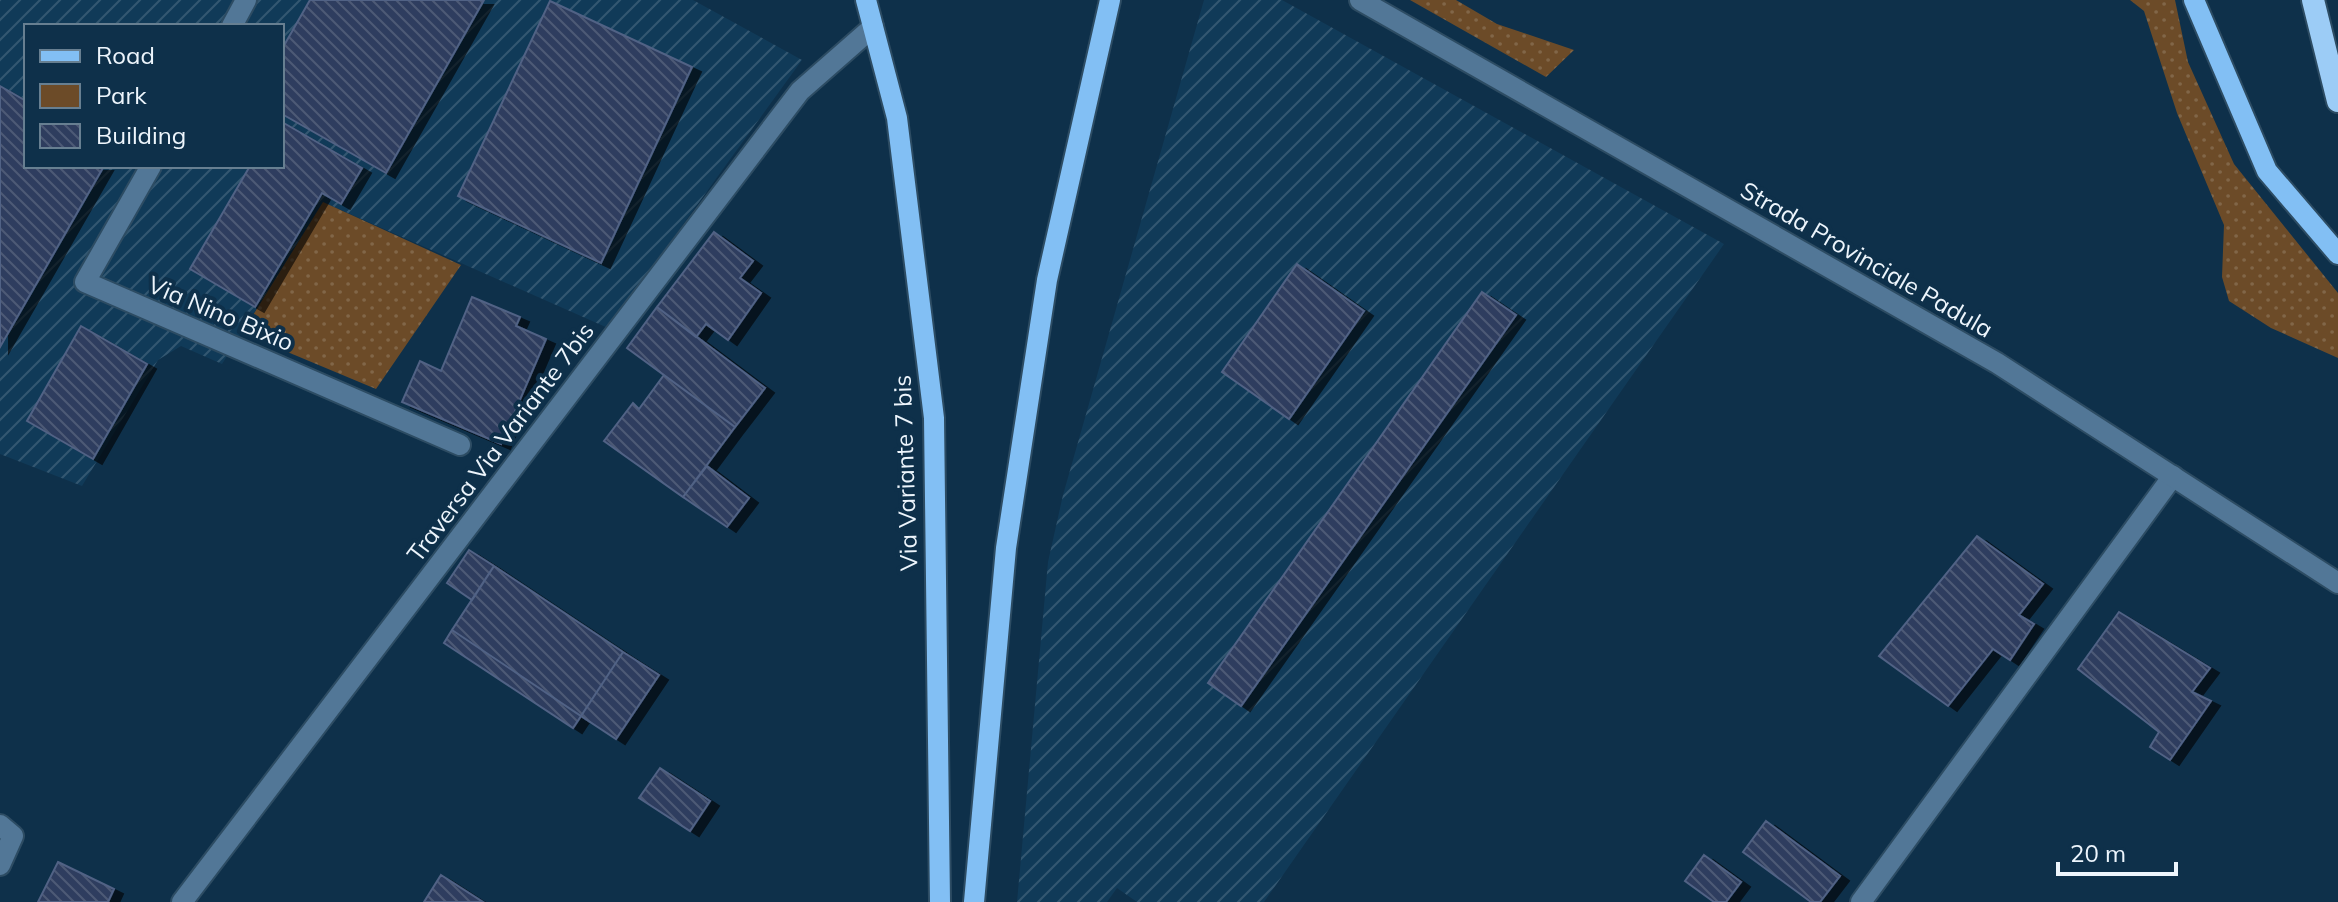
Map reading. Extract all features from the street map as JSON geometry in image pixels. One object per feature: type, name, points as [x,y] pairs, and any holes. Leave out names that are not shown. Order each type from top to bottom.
[{"type":"highway","points":[[2313,0],[2338,101]]},
{"type":"main road","name":"Via Variante 7 bis","points":[[866,0],[897,118],[934,418],[940,902]]},
{"type":"main road","points":[[974,902],[1006,548],[1047,280],[1110,0]]},
{"type":"main road","points":[[2194,0],[2267,171],[2338,254]]},
{"type":"street","points":[[233,24],[246,0]]},
{"type":"street","name":"Strada Provinciale Padula","points":[[1360,0],[1997,363],[2338,583]]},
{"type":"street","name":"Traversa Via Variante 7bis","points":[[182,902],[800,91],[873,27]]},
{"type":"street","name":"Via Nino Bixio","points":[[150,168],[85,282],[460,445]]},
{"type":"street","points":[[1861,902],[2173,476]]},
{"type":"street","points":[[0,825],[13,836],[0,865]]},
{"type":"shaded area","points":[[0,0],[693,0],[802,60],[608,328],[323,202],[222,364],[181,346],[158,360],[82,486],[0,454]]},
{"type":"shaded area","points":[[1204,0],[1282,0],[1724,244],[1264,902],[1137,902],[1117,888],[1107,902],[1017,902],[1048,562],[1063,495]]},
{"type":"green space","points":[[1410,0],[1456,0],[1497,24],[1574,50],[1546,77]]},
{"type":"green space","points":[[2130,0],[2175,0],[2188,62],[2234,164],[2338,293],[2338,358],[2271,328],[2229,301],[2222,277],[2224,225],[2177,113],[2144,11]]},
{"type":"green space","points":[[323,202],[461,265],[376,389],[242,333]]},
{"type":"building","points":[[310,0],[484,0],[386,173],[284,115],[284,46]]},
{"type":"building","points":[[550,1],[692,67],[601,263],[458,196]]},
{"type":"building","points":[[0,86],[24,100],[24,168],[103,168],[0,347]]},
{"type":"building","points":[[284,123],[362,168],[341,204],[322,193],[255,307],[190,269],[249,168],[284,168]]},
{"type":"building","points":[[714,232],[753,261],[740,278],[761,293],[728,340],[706,324],[696,337],[657,307]]},
{"type":"building","points":[[1297,264],[1364,311],[1289,419],[1222,372]]},
{"type":"building","points":[[1482,292],[1516,315],[1241,706],[1208,683]]},
{"type":"building","points":[[472,297],[520,317],[516,326],[546,339],[501,444],[402,402],[420,361],[441,371]]},
{"type":"building","points":[[657,307],[765,388],[735,427],[627,348]]},
{"type":"building","points":[[81,326],[147,364],[93,459],[27,421]]},
{"type":"building","points":[[664,375],[735,427],[683,497],[604,441],[633,403],[639,409]]},
{"type":"building","points":[[707,466],[749,498],[727,527],[683,497]]},
{"type":"building","points":[[1977,536],[2043,584],[2019,615],[2034,624],[2010,660],[1993,649],[1948,706],[1879,656]]},
{"type":"building","points":[[469,550],[494,566],[472,600],[447,583]]},
{"type":"building","points":[[494,566],[623,652],[581,716],[452,630]]},
{"type":"building","points":[[2119,612],[2210,668],[2192,692],[2211,701],[2170,760],[2150,747],[2159,732],[2078,669]]},
{"type":"building","points":[[452,630],[581,716],[573,728],[444,643]]},
{"type":"building","points":[[623,652],[659,675],[616,739],[581,716]]},
{"type":"building","points":[[660,768],[710,801],[690,831],[639,798]]},
{"type":"building","points":[[1766,821],[1840,876],[1820,902],[1811,902],[1743,852]]},
{"type":"building","points":[[1704,855],[1741,882],[1726,902],[1714,902],[1685,881]]},
{"type":"building","points":[[58,862],[114,889],[108,902],[38,902]]},
{"type":"building","points":[[441,875],[483,902],[424,902]]}]
